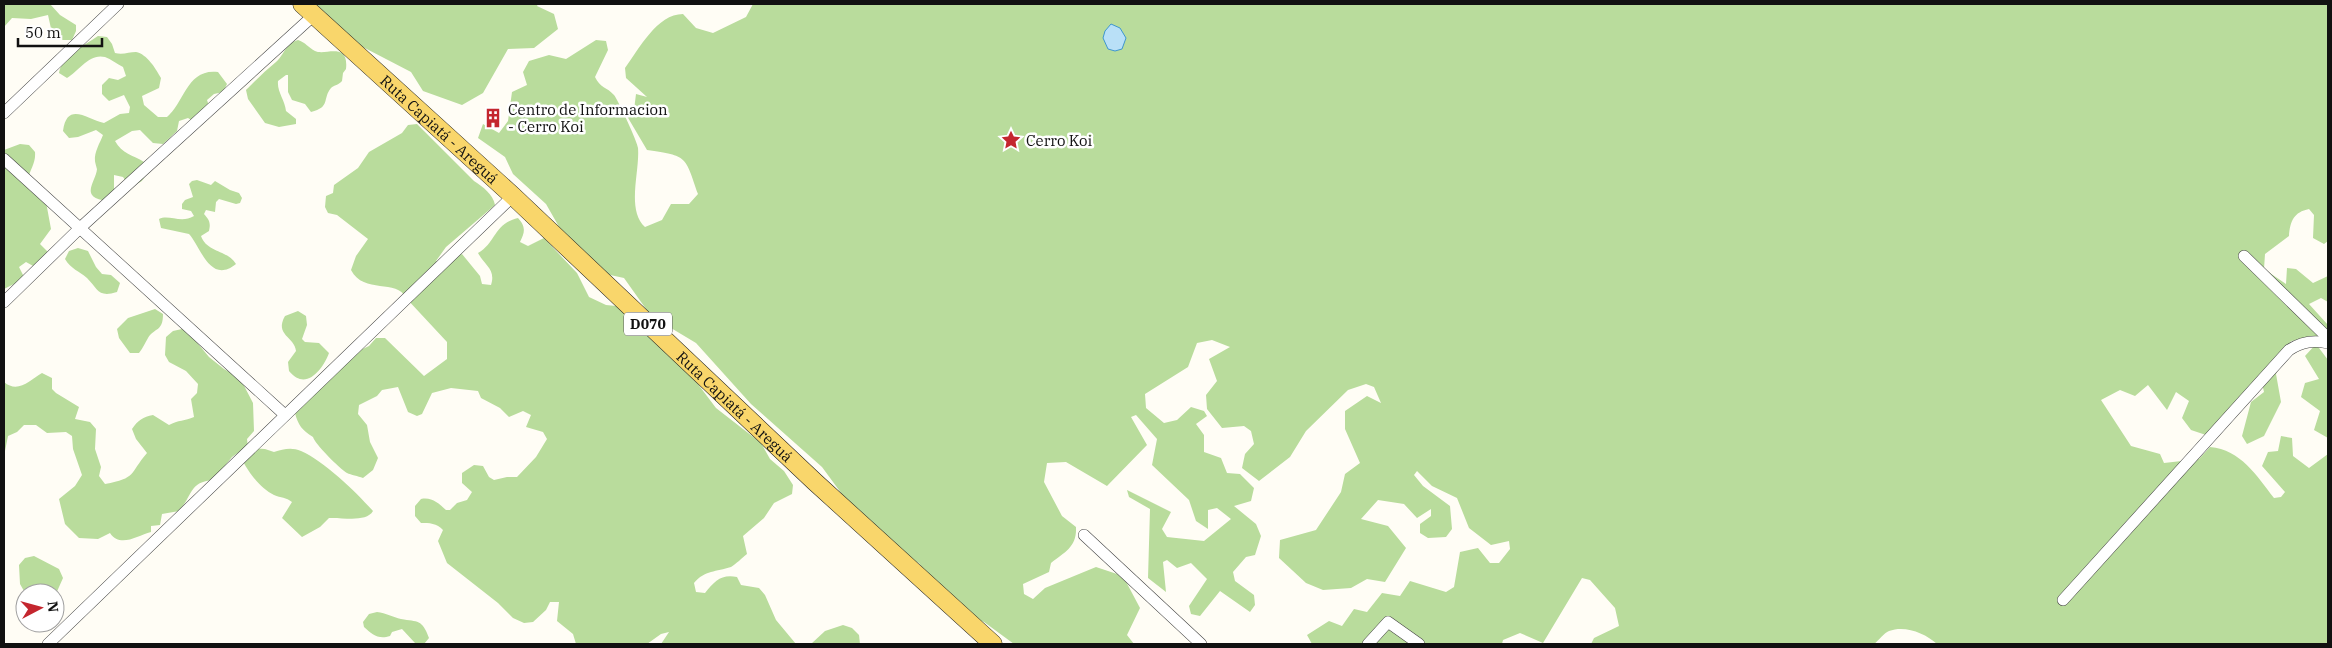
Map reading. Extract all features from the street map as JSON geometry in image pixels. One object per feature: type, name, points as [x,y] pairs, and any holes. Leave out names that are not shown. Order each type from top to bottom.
[{"type":"main road","name":"Ruta Capiatá - Areguá","points":[[308,9],[512,196],[822,489],[993,644]]},
{"type":"street","points":[[4,113],[118,4]]},
{"type":"street","points":[[4,302],[308,9]]},
{"type":"street","points":[[4,159],[285,415]]},
{"type":"street","points":[[48,644],[512,196]]},
{"type":"street","points":[[2244,256],[2328,338]]},
{"type":"street","points":[[2063,600],[2290,350],[2298,344],[2307,342],[2328,343]]},
{"type":"street","points":[[1084,535],[1202,644]]},
{"type":"street","points":[[1368,644],[1388,622],[1418,644]]},
{"type":"green space","points":[[4,4],[50,4],[60,15],[76,25],[76,31],[72,40],[62,40],[52,33],[48,15],[31,19],[12,18],[4,27]]},
{"type":"green space","points":[[316,4],[538,4],[537,6],[554,14],[558,29],[534,48],[508,49],[483,93],[462,105],[423,91],[411,72],[359,45]]},
{"type":"green space","points":[[753,4],[2328,4],[2328,241],[2324,244],[2313,238],[2314,215],[2309,209],[2304,210],[2294,218],[2290,226],[2289,236],[2265,254],[2264,269],[2286,284],[2287,268],[2296,269],[2313,283],[2328,276],[2328,302],[2321,298],[2309,304],[2328,325],[2328,341],[2318,337],[2291,341],[2276,374],[2281,402],[2264,436],[2247,444],[2242,436],[2251,402],[2264,392],[2262,383],[2209,436],[2191,430],[2182,418],[2189,401],[2176,392],[2167,410],[2148,385],[2135,396],[2120,390],[2101,400],[2131,446],[2160,454],[2164,463],[2199,459],[2210,447],[2221,449],[2231,453],[2247,465],[2274,498],[2281,497],[2285,492],[2262,466],[2268,452],[2278,451],[2281,436],[2292,438],[2293,456],[2309,468],[2328,454],[2328,644],[1937,644],[1921,633],[1895,629],[1887,632],[1874,644],[1591,644],[1594,638],[1619,626],[1615,608],[1590,580],[1582,578],[1543,643],[1520,633],[1503,640],[1502,644],[1312,644],[1307,635],[1329,621],[1342,626],[1354,609],[1367,612],[1382,593],[1400,596],[1410,581],[1446,592],[1454,587],[1460,552],[1478,548],[1490,563],[1499,563],[1510,549],[1509,541],[1491,545],[1469,528],[1457,498],[1432,486],[1417,471],[1414,475],[1423,486],[1450,506],[1452,529],[1446,537],[1428,538],[1420,533],[1420,524],[1431,516],[1431,509],[1417,518],[1404,504],[1378,500],[1361,519],[1388,526],[1406,548],[1385,582],[1367,579],[1351,588],[1323,590],[1306,583],[1279,558],[1280,540],[1316,530],[1341,492],[1345,474],[1360,463],[1345,429],[1345,411],[1367,396],[1381,403],[1374,387],[1366,384],[1348,390],[1306,431],[1290,457],[1259,481],[1242,468],[1245,454],[1254,444],[1251,431],[1244,426],[1222,428],[1207,409],[1206,395],[1217,381],[1209,359],[1230,347],[1212,340],[1197,343],[1188,367],[1145,394],[1146,408],[1164,423],[1177,420],[1191,407],[1204,411],[1207,416],[1196,424],[1204,435],[1204,452],[1221,458],[1227,473],[1240,474],[1254,488],[1251,501],[1234,506],[1256,524],[1261,536],[1255,555],[1246,557],[1233,572],[1235,581],[1254,595],[1255,605],[1250,612],[1220,591],[1200,616],[1191,614],[1189,606],[1207,579],[1191,563],[1177,568],[1167,560],[1163,562],[1166,592],[1148,578],[1150,509],[1129,497],[1127,490],[1171,512],[1162,529],[1167,537],[1204,541],[1231,519],[1217,508],[1208,510],[1208,529],[1196,521],[1189,500],[1152,465],[1157,439],[1136,415],[1131,417],[1147,445],[1107,486],[1066,462],[1047,463],[1044,482],[1062,516],[1076,527],[1076,534],[1069,548],[1051,563],[1049,572],[1023,584],[1024,594],[1033,599],[1045,588],[1096,567],[1123,576],[1140,608],[1127,635],[1134,644],[1014,644],[984,622],[967,616],[941,594],[919,563],[883,550],[822,467],[751,404],[696,343],[651,316],[624,278],[601,273],[562,232],[546,204],[513,174],[505,157],[478,138],[483,124],[499,133],[508,121],[512,92],[527,85],[523,72],[529,61],[549,55],[566,59],[596,40],[606,41],[608,50],[595,77],[599,83],[614,95],[637,144],[636,210],[639,219],[645,227],[662,220],[671,204],[689,204],[698,194],[687,165],[683,160],[670,154],[647,150],[624,111],[634,110],[636,94],[647,97],[626,78],[625,68],[650,34],[665,20],[683,14],[696,28],[713,33],[746,17]]},
{"type":"green space","points":[[98,36],[107,37],[115,53],[140,53],[154,66],[161,78],[159,88],[142,96],[144,105],[158,117],[167,117],[173,111],[187,88],[199,75],[208,72],[218,72],[227,84],[223,92],[214,94],[207,100],[210,109],[196,123],[188,118],[179,121],[177,131],[163,144],[153,143],[140,130],[132,131],[115,141],[124,152],[144,162],[146,172],[141,182],[133,184],[128,184],[123,177],[114,175],[114,194],[108,201],[93,197],[91,193],[97,169],[95,154],[103,135],[96,130],[78,137],[69,138],[63,131],[65,122],[73,114],[79,114],[104,123],[120,114],[129,113],[130,107],[124,95],[109,101],[102,94],[102,85],[109,78],[118,80],[126,76],[123,67],[105,57],[99,56],[89,60],[67,78],[59,73],[64,61],[69,56]]},
{"type":"green space","points":[[298,40],[315,51],[335,51],[344,55],[346,69],[343,73],[342,81],[331,88],[321,108],[311,112],[305,104],[292,100],[288,92],[288,75],[286,75],[278,81],[279,89],[286,111],[296,119],[296,124],[279,127],[265,123],[248,99],[246,90],[279,59],[291,44]]},
{"type":"green space","points":[[417,124],[474,181],[487,191],[495,205],[446,247],[436,261],[444,263],[462,254],[480,276],[482,284],[491,285],[491,271],[478,253],[489,244],[504,224],[518,218],[524,230],[520,242],[528,246],[544,238],[577,273],[589,297],[606,305],[616,306],[624,310],[676,355],[716,408],[761,443],[770,459],[784,471],[793,485],[792,494],[774,503],[764,518],[743,536],[747,554],[731,567],[702,576],[694,583],[696,592],[705,593],[719,579],[731,576],[737,577],[741,585],[759,588],[765,595],[776,620],[796,644],[661,644],[669,632],[661,634],[647,644],[576,644],[573,634],[557,621],[559,602],[550,602],[546,610],[533,622],[524,623],[513,618],[498,603],[447,563],[438,541],[443,530],[430,523],[421,523],[415,516],[415,506],[421,499],[432,500],[446,510],[450,510],[457,503],[467,500],[472,492],[462,483],[462,473],[474,465],[483,466],[489,477],[494,480],[517,477],[536,457],[547,439],[543,432],[526,427],[531,415],[523,411],[509,417],[500,408],[481,398],[478,391],[451,388],[432,393],[422,414],[417,416],[408,412],[398,387],[382,390],[377,396],[359,405],[358,414],[367,425],[370,442],[378,458],[373,470],[363,478],[344,471],[322,450],[313,437],[301,427],[295,413],[352,354],[369,346],[376,338],[385,338],[424,376],[447,359],[447,342],[402,292],[388,287],[372,285],[357,278],[351,270],[356,256],[368,239],[337,215],[328,213],[325,207],[326,196],[333,193],[334,185],[358,168],[369,152],[402,133],[408,125]]},
{"type":"green space","points":[[20,144],[29,145],[35,152],[35,159],[28,179],[46,202],[51,229],[40,244],[47,251],[48,255],[35,267],[26,262],[19,267],[23,275],[22,280],[4,289],[4,150]]},
{"type":"green space","points":[[197,180],[211,185],[215,181],[239,193],[242,198],[240,203],[236,204],[219,199],[216,202],[215,212],[206,210],[204,214],[209,221],[210,228],[209,231],[201,236],[208,246],[228,256],[236,264],[227,269],[219,270],[207,262],[189,234],[161,228],[159,219],[184,219],[194,216],[191,211],[182,209],[182,204],[185,200],[193,197],[189,184]]},
{"type":"green space","points":[[78,248],[88,251],[102,274],[111,275],[120,283],[117,292],[111,294],[102,293],[87,278],[72,268],[65,259],[69,251]]},
{"type":"green space","points":[[155,309],[163,314],[162,324],[148,338],[139,353],[130,353],[119,338],[117,329],[128,318]]},
{"type":"green space","points":[[298,311],[306,316],[307,325],[302,339],[305,342],[319,343],[329,353],[323,366],[308,379],[295,377],[289,371],[288,362],[296,351],[295,346],[283,332],[282,328],[285,316]]},
{"type":"green space","points":[[182,329],[190,334],[209,357],[224,369],[240,378],[253,403],[254,431],[247,439],[248,448],[265,449],[274,452],[284,449],[301,451],[320,462],[358,495],[373,511],[370,515],[353,519],[329,518],[320,527],[302,537],[282,518],[292,502],[268,492],[248,470],[239,452],[232,457],[213,480],[205,481],[195,486],[179,511],[162,514],[160,525],[151,526],[151,532],[129,540],[119,540],[110,533],[98,539],[79,538],[65,524],[59,499],[75,486],[82,475],[73,449],[72,436],[66,432],[47,433],[36,425],[24,425],[17,432],[8,436],[4,456],[4,382],[14,387],[24,385],[42,373],[52,378],[52,389],[79,407],[75,419],[90,422],[96,429],[95,449],[101,467],[99,476],[105,484],[123,480],[131,474],[147,453],[136,439],[132,429],[139,421],[153,415],[169,425],[194,417],[191,399],[197,393],[198,384],[186,371],[169,362],[165,355],[166,337],[173,331]]},
{"type":"green space","points":[[2316,344],[2328,360],[2328,438],[2314,430],[2320,411],[2301,397],[2305,383],[2319,379],[2305,356]]},
{"type":"green space","points":[[34,556],[59,569],[63,578],[61,583],[20,583],[19,565],[25,558]]},
{"type":"green space","points":[[377,612],[422,624],[429,638],[424,644],[415,643],[402,629],[392,632],[390,636],[376,636],[364,627],[363,622],[369,614]]},
{"type":"green space","points":[[843,625],[852,628],[859,635],[860,644],[811,644],[825,631]]},
{"type":"water","points":[[1111,24],[1120,28],[1126,38],[1122,49],[1115,51],[1108,49],[1103,38],[1105,31]]},
{"type":"place","name":"Centro de Informacion - Cerro Koi","points":[[493,118]]},
{"type":"place","name":"Cerro Koi","points":[[1011,140]]}]
